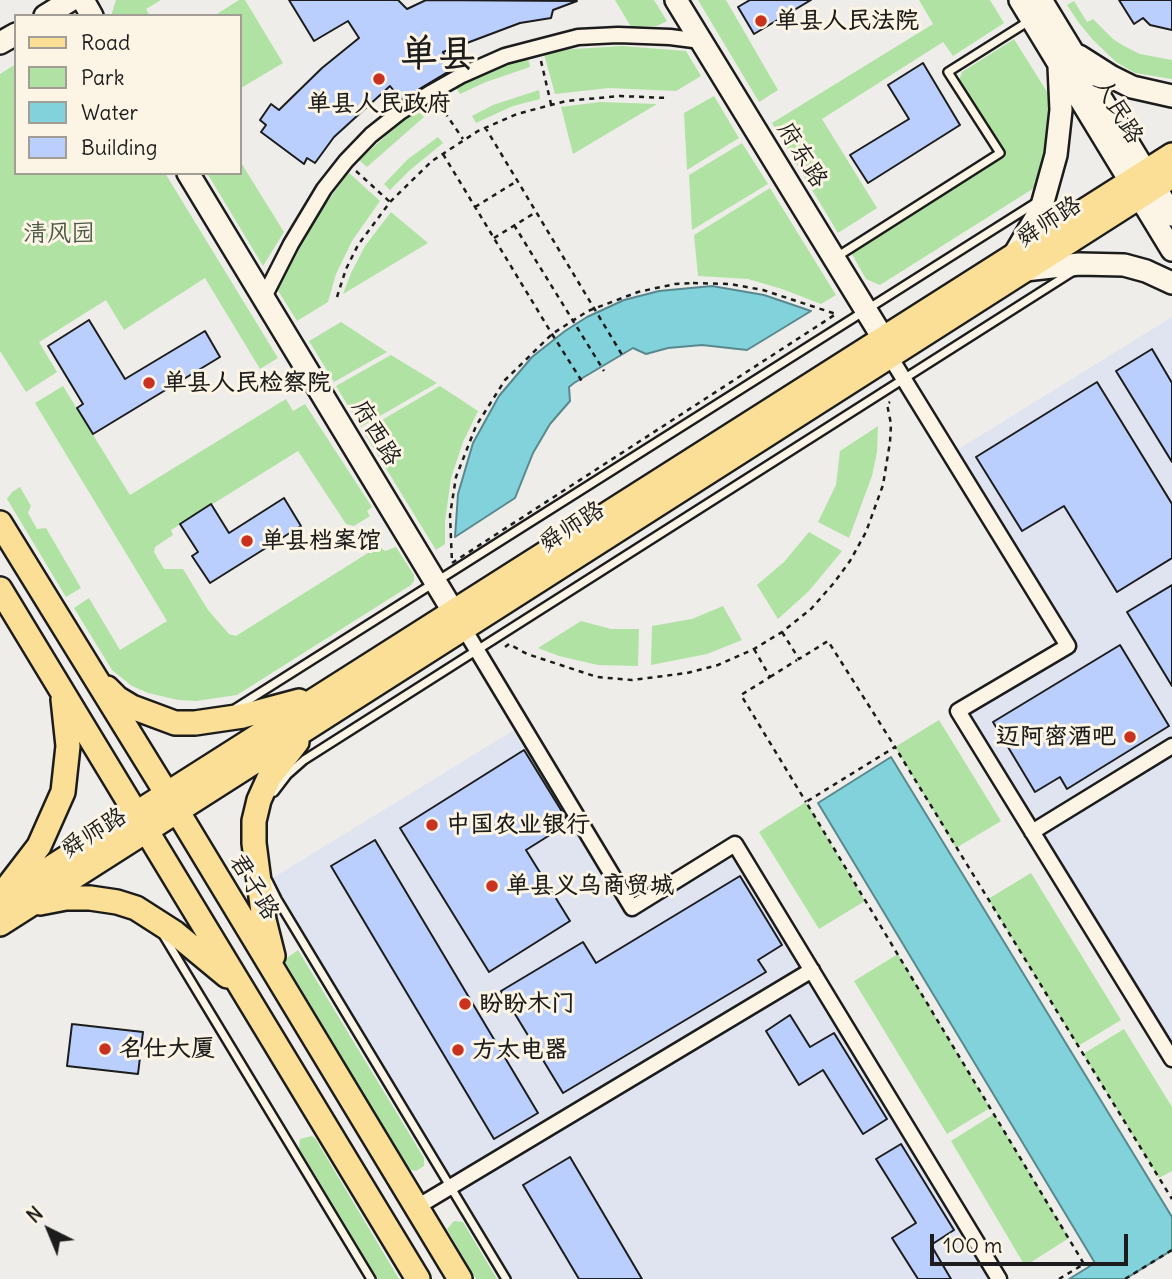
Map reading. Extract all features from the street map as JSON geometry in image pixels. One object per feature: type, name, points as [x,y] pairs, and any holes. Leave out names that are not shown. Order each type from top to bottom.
[{"type":"main road","name":"舜师路","points":[[172,802],[324,717],[458,619],[1148,182],[1172,155]]},
{"type":"main road","name":"君子路","points":[[0,523],[460,1279]]},
{"type":"main road","points":[[0,589],[418,1279]]},
{"type":"main road","name":"舜师路","points":[[0,924],[334,687],[458,619]]},
{"type":"main road","points":[[87,665],[117,698],[154,717],[175,723],[218,720],[289,705],[334,687]]},
{"type":"main road","points":[[0,898],[38,846],[64,792],[68,746],[65,710],[59,686]]},
{"type":"main road","points":[[279,979],[264,919],[254,843],[261,817],[259,800],[282,759],[324,717]]},
{"type":"main road","name":"舜师路","points":[[0,898],[141,822]]},
{"type":"main road","points":[[0,924],[42,902],[66,898],[117,902],[136,908],[152,918],[212,963],[248,998]]},
{"type":"street","points":[[48,14],[71,0]]},
{"type":"street","name":"府东路","points":[[676,0],[886,346]]},
{"type":"street","name":"人民路","points":[[1020,0],[1036,10],[1065,58],[1172,215]]},
{"type":"street","points":[[264,297],[324,189],[346,161],[371,135],[400,112],[461,75],[494,61],[578,37],[618,35],[701,41]]},
{"type":"street","points":[[1172,96],[1132,87],[1065,58],[1056,155],[1044,197],[1018,262],[1124,265],[1146,271],[1172,283]]},
{"type":"street","name":"府西路","points":[[189,175],[458,619]]},
{"type":"street","name":"人民路","points":[[1148,182],[1172,250]]},
{"type":"street","points":[[886,346],[1068,646],[958,711],[1172,1059]]},
{"type":"street","points":[[458,619],[632,908],[735,845],[999,1279]]},
{"type":"street","points":[[1032,832],[1172,746]]},
{"type":"street","points":[[416,1207],[811,970]]},
{"type":"lane","points":[[835,258],[1000,153],[948,72],[1036,10]]},
{"type":"lane","points":[[218,720],[1044,197]]},
{"type":"lane","points":[[271,797],[303,760],[1084,264]]},
{"type":"lane","points":[[261,817],[261,841],[270,885],[506,1279]]},
{"type":"lane","points":[[152,918],[371,1279]]},
{"type":"path","points":[[538,47],[551,104]]},
{"type":"path","points":[[432,92],[463,139]]},
{"type":"path","points":[[337,297],[346,269],[358,245],[390,202],[442,153],[463,139],[517,114],[551,104],[604,97],[667,99]]},
{"type":"path","points":[[485,127],[624,358]]},
{"type":"path","points":[[442,153],[583,383]]},
{"type":"path","points":[[346,161],[390,202]]},
{"type":"path","points":[[475,207],[517,181]]},
{"type":"path","points":[[494,238],[536,212]]},
{"type":"path","points":[[514,225],[604,371]]},
{"type":"path","points":[[712,283],[763,290],[836,314],[452,563],[452,496],[467,443],[484,410],[505,380],[553,334],[574,321],[594,309],[657,287],[712,283]]},
{"type":"path","points":[[505,647],[509,644],[545,661],[597,677],[632,680],[687,673],[718,664],[754,649],[782,632],[811,609],[833,584],[866,532],[883,485],[890,442],[891,424],[887,404],[890,402]]},
{"type":"path","points":[[782,632],[799,659]]},
{"type":"path","points":[[1059,1279],[1084,1264],[741,695],[828,642],[1172,1199]]},
{"type":"path","points":[[754,649],[770,677]]},
{"type":"path","points":[[806,802],[895,747]]},
{"type":"path","points":[[1125,1279],[1172,1250]]},
{"type":"shaded area","points":[[1172,317],[1172,1043],[970,713],[1078,648],[957,450]]},
{"type":"shaded area","points":[[519,727],[631,914],[732,851],[993,1279],[513,1279],[271,879]]},
{"type":"green space","points":[[116,0],[161,0],[146,9],[149,14],[112,14]]},
{"type":"green space","points":[[239,0],[245,0],[283,63],[242,87],[242,14],[217,14]]},
{"type":"green space","points":[[615,0],[654,0],[667,21],[657,26],[631,27]]},
{"type":"green space","points":[[698,0],[726,0],[778,90],[759,102]]},
{"type":"green space","points":[[919,0],[990,0],[1004,23],[953,56],[943,42],[822,119],[877,208],[838,233],[772,123],[933,24]]},
{"type":"green space","points":[[1074,1],[1087,22],[1093,19],[1124,46],[1140,54],[1172,60],[1172,79],[1135,73],[1116,62],[1079,23],[1067,5]]},
{"type":"green space","points":[[1014,39],[1056,106],[1042,183],[880,285],[866,279],[849,249],[1000,153],[957,86],[962,72]]},
{"type":"green space","points":[[622,46],[686,51],[701,76],[676,91],[609,88],[555,94],[544,54],[558,50]]},
{"type":"green space","points":[[528,58],[530,67],[460,94],[455,86],[479,74]]},
{"type":"green space","name":"清风园","points":[[14,65],[14,175],[166,175],[278,358],[260,369],[205,278],[124,330],[106,300],[39,342],[57,372],[26,392],[0,351],[0,74]]},
{"type":"green space","points":[[539,90],[540,99],[513,106],[476,123],[472,116],[493,105]]},
{"type":"green space","points":[[714,96],[739,138],[687,170],[684,113]]},
{"type":"green space","points":[[600,102],[657,104],[573,154],[561,107]]},
{"type":"green space","points":[[416,109],[424,117],[367,167],[359,160]]},
{"type":"green space","points":[[438,137],[443,143],[390,190],[384,184],[408,159]]},
{"type":"green space","points":[[742,143],[768,184],[692,230],[689,175]]},
{"type":"green space","points":[[242,164],[284,232],[263,266],[208,175],[242,175]]},
{"type":"green space","points":[[348,172],[380,201],[352,241],[336,274],[328,302],[297,321],[277,289],[318,216]]},
{"type":"green space","points":[[770,188],[836,295],[821,304],[748,279],[698,276],[694,235]]},
{"type":"green space","points":[[391,212],[428,243],[343,294],[365,246]]},
{"type":"green space","points":[[341,322],[387,352],[334,382],[309,341]]},
{"type":"green space","points":[[391,355],[437,383],[361,427],[336,386]]},
{"type":"green space","points":[[63,386],[130,495],[286,399],[293,411],[305,404],[372,507],[367,511],[370,516],[354,526],[346,524],[298,451],[171,530],[173,535],[155,547],[154,552],[164,569],[183,569],[208,610],[229,634],[236,636],[379,546],[385,551],[396,547],[414,575],[414,581],[237,695],[196,701],[178,700],[132,686],[112,670],[74,608],[89,598],[120,650],[167,621],[35,403]]},
{"type":"green space","points":[[440,386],[478,411],[463,442],[451,478],[445,544],[436,550],[363,431]]},
{"type":"green space","points":[[878,426],[877,452],[872,476],[849,538],[818,522],[836,485],[840,451]]},
{"type":"green space","points":[[20,487],[31,506],[28,513],[37,529],[46,528],[81,588],[66,597],[7,499]]},
{"type":"green space","points":[[809,532],[842,551],[809,591],[778,619],[757,585],[784,562]]},
{"type":"green space","points":[[723,606],[742,640],[707,654],[651,665],[652,626],[692,619]]},
{"type":"green space","points":[[581,621],[611,629],[639,629],[638,666],[598,665],[538,648]]},
{"type":"green space","points":[[939,720],[1001,821],[956,848],[895,747]]},
{"type":"green space","points":[[806,802],[865,901],[819,929],[759,832]]},
{"type":"green space","points":[[1031,873],[1121,1020],[1078,1046],[988,899]]},
{"type":"green space","points":[[298,950],[424,1158],[424,1166],[416,1171],[408,1169],[284,960]]},
{"type":"green space","points":[[898,954],[990,1108],[947,1134],[854,981]]},
{"type":"green space","points":[[1124,1029],[1172,1107],[1172,1171],[1159,1178],[1083,1054]]},
{"type":"green space","points":[[994,1114],[1069,1238],[1025,1266],[951,1141]]},
{"type":"green space","points":[[312,1136],[399,1279],[378,1279],[299,1148],[300,1139]]},
{"type":"green space","points":[[454,1221],[463,1222],[497,1279],[476,1279],[447,1229]]},
{"type":"water","points":[[712,286],[764,295],[811,311],[747,350],[702,345],[668,348],[646,354],[633,348],[574,383],[569,387],[570,401],[550,424],[533,453],[515,498],[455,537],[458,494],[473,443],[499,396],[532,357],[587,317],[624,300],[659,291]]},
{"type":"water","points":[[891,757],[1172,1217],[1172,1250],[1125,1279],[1069,1279],[1095,1263],[818,803]]},
{"type":"building","name":"单县人民政府","points":[[289,0],[398,0],[407,9],[426,0],[577,1],[553,10],[551,18],[520,23],[443,52],[451,70],[401,100],[390,86],[334,137],[315,163],[307,158],[304,164],[261,132],[266,125],[260,120],[271,104],[279,110],[322,68],[359,38],[348,21],[314,41]]},
{"type":"building","name":"单县人民法院","points":[[750,0],[811,0],[754,34],[738,7]]},
{"type":"building","points":[[1119,0],[1172,0],[1172,30],[1150,25],[1143,18],[1134,24]]},
{"type":"building","points":[[923,63],[960,125],[868,183],[850,155],[909,119],[888,85]]},
{"type":"building","points":[[89,320],[125,379],[205,331],[220,357],[93,434],[77,408],[83,404],[48,346]]},
{"type":"building","points":[[1152,349],[1172,383],[1172,462],[1116,371]]},
{"type":"building","points":[[1097,382],[1172,504],[1172,558],[1117,592],[1064,506],[1022,531],[976,457]]},
{"type":"building","name":"单县档案馆","points":[[284,498],[301,526],[210,583],[192,556],[198,552],[180,524],[211,504],[229,533]]},
{"type":"building","points":[[1172,585],[1172,686],[1127,612]]},
{"type":"building","points":[[1120,645],[1169,726],[1067,789],[1060,777],[1035,792],[993,722]]},
{"type":"building","name":"单县义乌商贸城","points":[[524,750],[569,823],[526,850],[570,921],[489,972],[400,828]]},
{"type":"building","points":[[375,840],[538,1113],[494,1139],[331,866]]},
{"type":"building","points":[[740,876],[782,945],[758,960],[766,972],[563,1093],[501,991],[583,942],[596,963]]},
{"type":"building","points":[[790,1015],[810,1047],[834,1033],[887,1119],[863,1134],[823,1070],[799,1085],[766,1031]]},
{"type":"building","name":"名仕大厦","points":[[72,1024],[143,1032],[138,1074],[67,1066]]},
{"type":"building","points":[[901,1144],[954,1230],[931,1245],[951,1279],[918,1279],[892,1238],[916,1223],[876,1159]]},
{"type":"building","points":[[570,1157],[642,1279],[579,1279],[523,1185]]},
{"type":"place","name":"单县人民法院","points":[[761,21]]},
{"type":"place","name":"单县人民政府","points":[[379,79]]},
{"type":"place","name":"单县人民检察院","points":[[149,383]]},
{"type":"place","name":"单县档案馆","points":[[247,541]]},
{"type":"place","name":"迈阿密酒吧","points":[[1130,737]]},
{"type":"place","name":"中国农业银行","points":[[432,825]]},
{"type":"place","name":"单县义乌商贸城","points":[[492,886]]},
{"type":"place","name":"盼盼木门","points":[[465,1004]]},
{"type":"place","name":"名仕大厦","points":[[105,1049]]},
{"type":"place","name":"方太电器","points":[[458,1050]]},
{"type":"district","name":"单县","points":[[438,55]]}]
